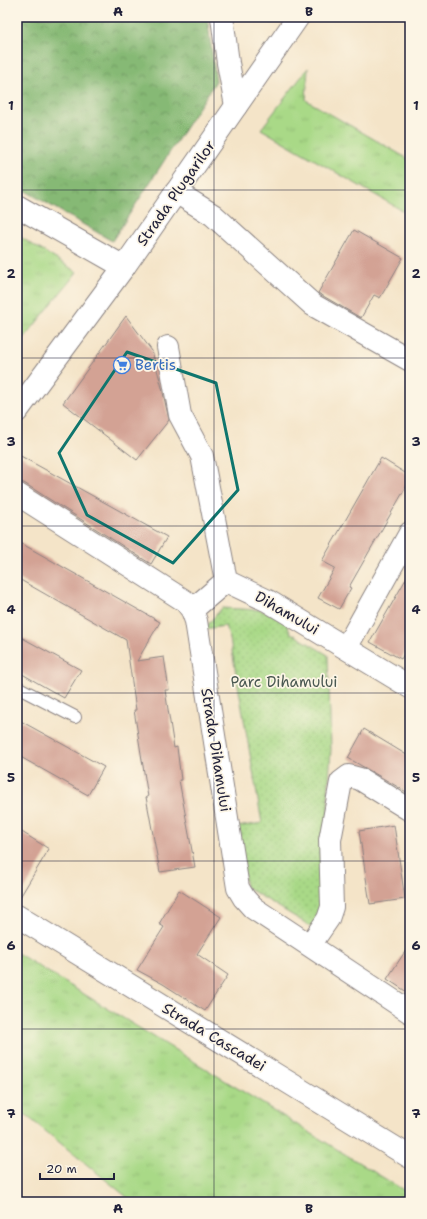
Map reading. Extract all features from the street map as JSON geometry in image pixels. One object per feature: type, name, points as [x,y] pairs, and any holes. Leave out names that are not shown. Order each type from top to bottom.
[{"type":"street","points":[[222,17],[228,63],[236,106]]},
{"type":"street","name":"Strada Plugarilor","points":[[17,411],[124,267],[298,17]]},
{"type":"street","points":[[176,192],[213,215],[313,305],[410,360]]},
{"type":"street","points":[[17,206],[124,267]]},
{"type":"street","points":[[168,347],[180,415],[202,456],[226,581],[192,610]]},
{"type":"street","name":"Strada Dihamului","points":[[17,494],[186,601],[192,610],[196,621],[238,888],[253,908],[410,1012]]},
{"type":"street","points":[[346,648],[410,533]]},
{"type":"street","name":"Dihamului","points":[[226,581],[268,601],[410,687]]},
{"type":"street","points":[[310,945],[328,919],[332,907],[330,840],[341,782],[349,776],[360,779],[410,810]]},
{"type":"street","name":"Strada Cascadei","points":[[17,916],[410,1157]]},
{"type":"lane","points":[[17,687],[75,717]]},
{"type":"highlighted area","points":[[127,352],[216,383],[238,490],[173,563],[87,515],[59,453]]},
{"type":"green space","points":[[17,17],[207,17],[216,81],[112,241],[17,186]]},
{"type":"green space","points":[[308,68],[306,100],[410,160],[410,215],[261,129]]},
{"type":"green space","points":[[17,235],[77,272],[17,347]]},
{"type":"green space","name":"Parc Dihamului","points":[[222,608],[259,610],[283,617],[291,633],[328,655],[331,749],[328,795],[329,879],[315,929],[246,887],[237,827],[262,823],[230,639],[225,626],[204,629]]},
{"type":"green space","points":[[17,953],[410,1194],[410,1202],[133,1202],[17,1108]]},
{"type":"building","points":[[354,230],[403,258],[380,298],[374,295],[361,318],[318,293]]},
{"type":"building","points":[[126,316],[152,351],[169,420],[137,460],[63,403]]},
{"type":"building","points":[[17,454],[167,537],[151,564],[24,483],[17,482]]},
{"type":"building","points":[[381,458],[410,476],[410,480],[349,587],[351,588],[339,609],[318,598],[335,568],[322,561]]},
{"type":"building","points":[[17,541],[160,622],[137,661],[164,657],[169,690],[165,690],[174,748],[177,747],[181,780],[179,780],[195,867],[160,872],[146,797],[148,797],[134,710],[136,710],[126,640],[17,578]]},
{"type":"building","points":[[410,572],[410,644],[401,659],[370,642]]},
{"type":"building","points":[[17,635],[81,670],[64,698],[17,671]]},
{"type":"building","points":[[17,719],[104,767],[88,795],[17,755]]},
{"type":"building","points":[[364,729],[410,757],[410,794],[348,758]]},
{"type":"building","points":[[394,825],[405,899],[370,904],[359,831]]},
{"type":"building","points":[[17,829],[49,849],[17,902]]},
{"type":"building","points":[[179,890],[221,917],[197,954],[228,975],[205,1011],[163,984],[137,970],[164,927],[159,924]]},
{"type":"building","points":[[410,944],[410,994],[387,979]]},
{"type":"place","name":"Bertis","points":[[122,365]]}]
